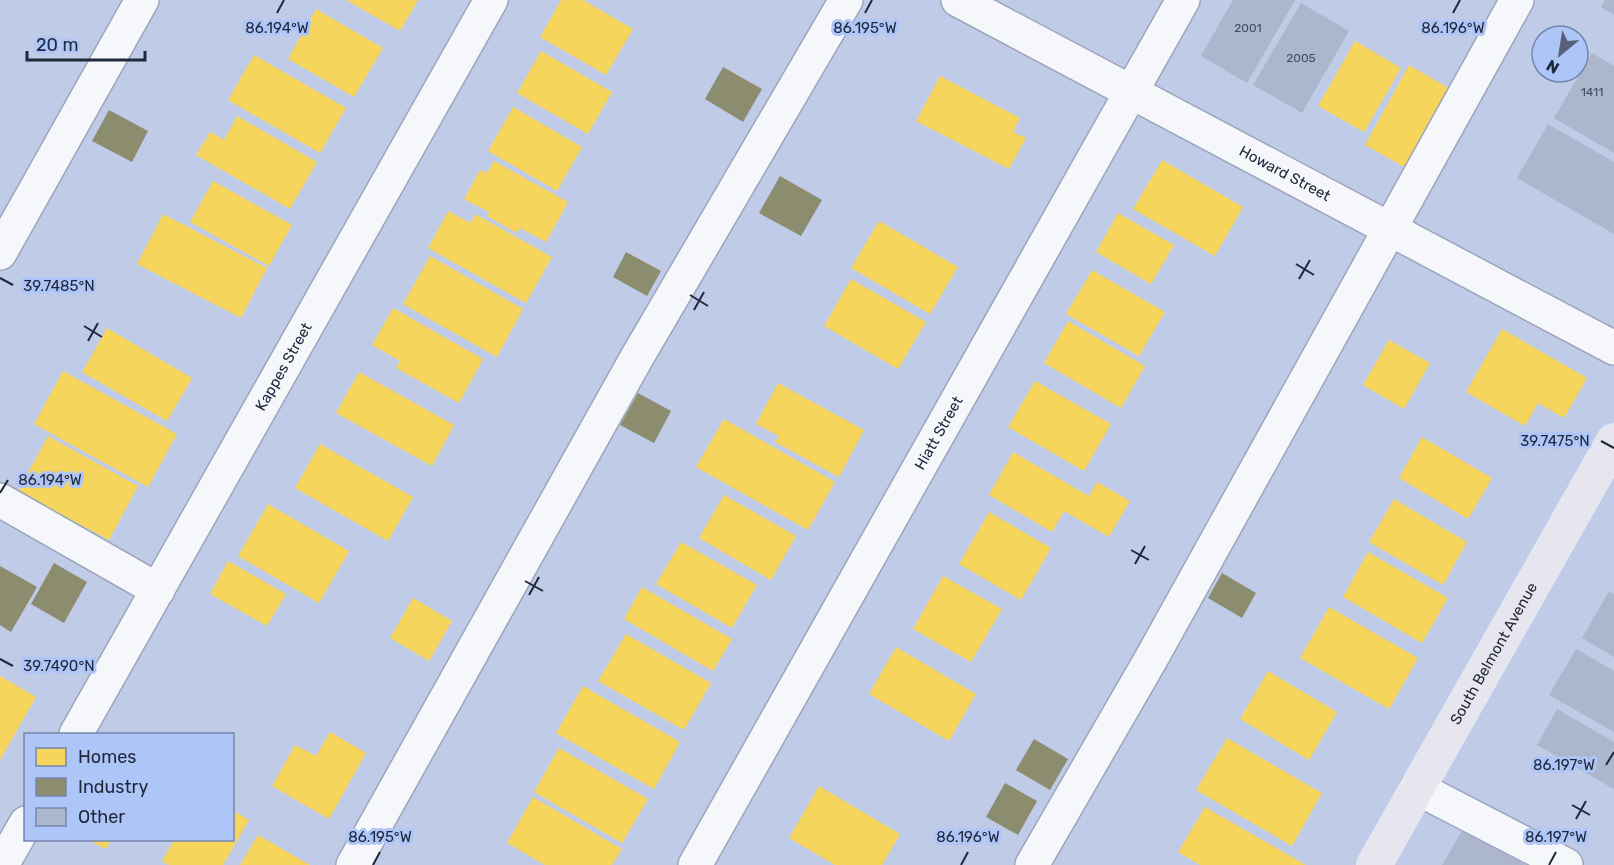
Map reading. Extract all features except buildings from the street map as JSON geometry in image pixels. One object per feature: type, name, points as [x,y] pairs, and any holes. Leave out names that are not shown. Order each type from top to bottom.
[{"type":"main road","name":"South Belmont Avenue","points":[[1374,865],[1614,441]]},
{"type":"street","points":[[0,253],[142,0]]},
{"type":"street","name":"Kappes Street","points":[[77,733],[491,0]]},
{"type":"street","points":[[352,865],[636,359],[846,0]]},
{"type":"street","name":"Howard Street","points":[[958,0],[1614,348]]},
{"type":"street","name":"Hiatt Street","points":[[695,865],[1183,0]]},
{"type":"street","points":[[1032,865],[1151,659],[1517,0]]},
{"type":"street","points":[[0,500],[158,590]]},
{"type":"street","points":[[1417,788],[1566,865]]},
{"type":"street","points":[[10,858],[24,827]]}]
